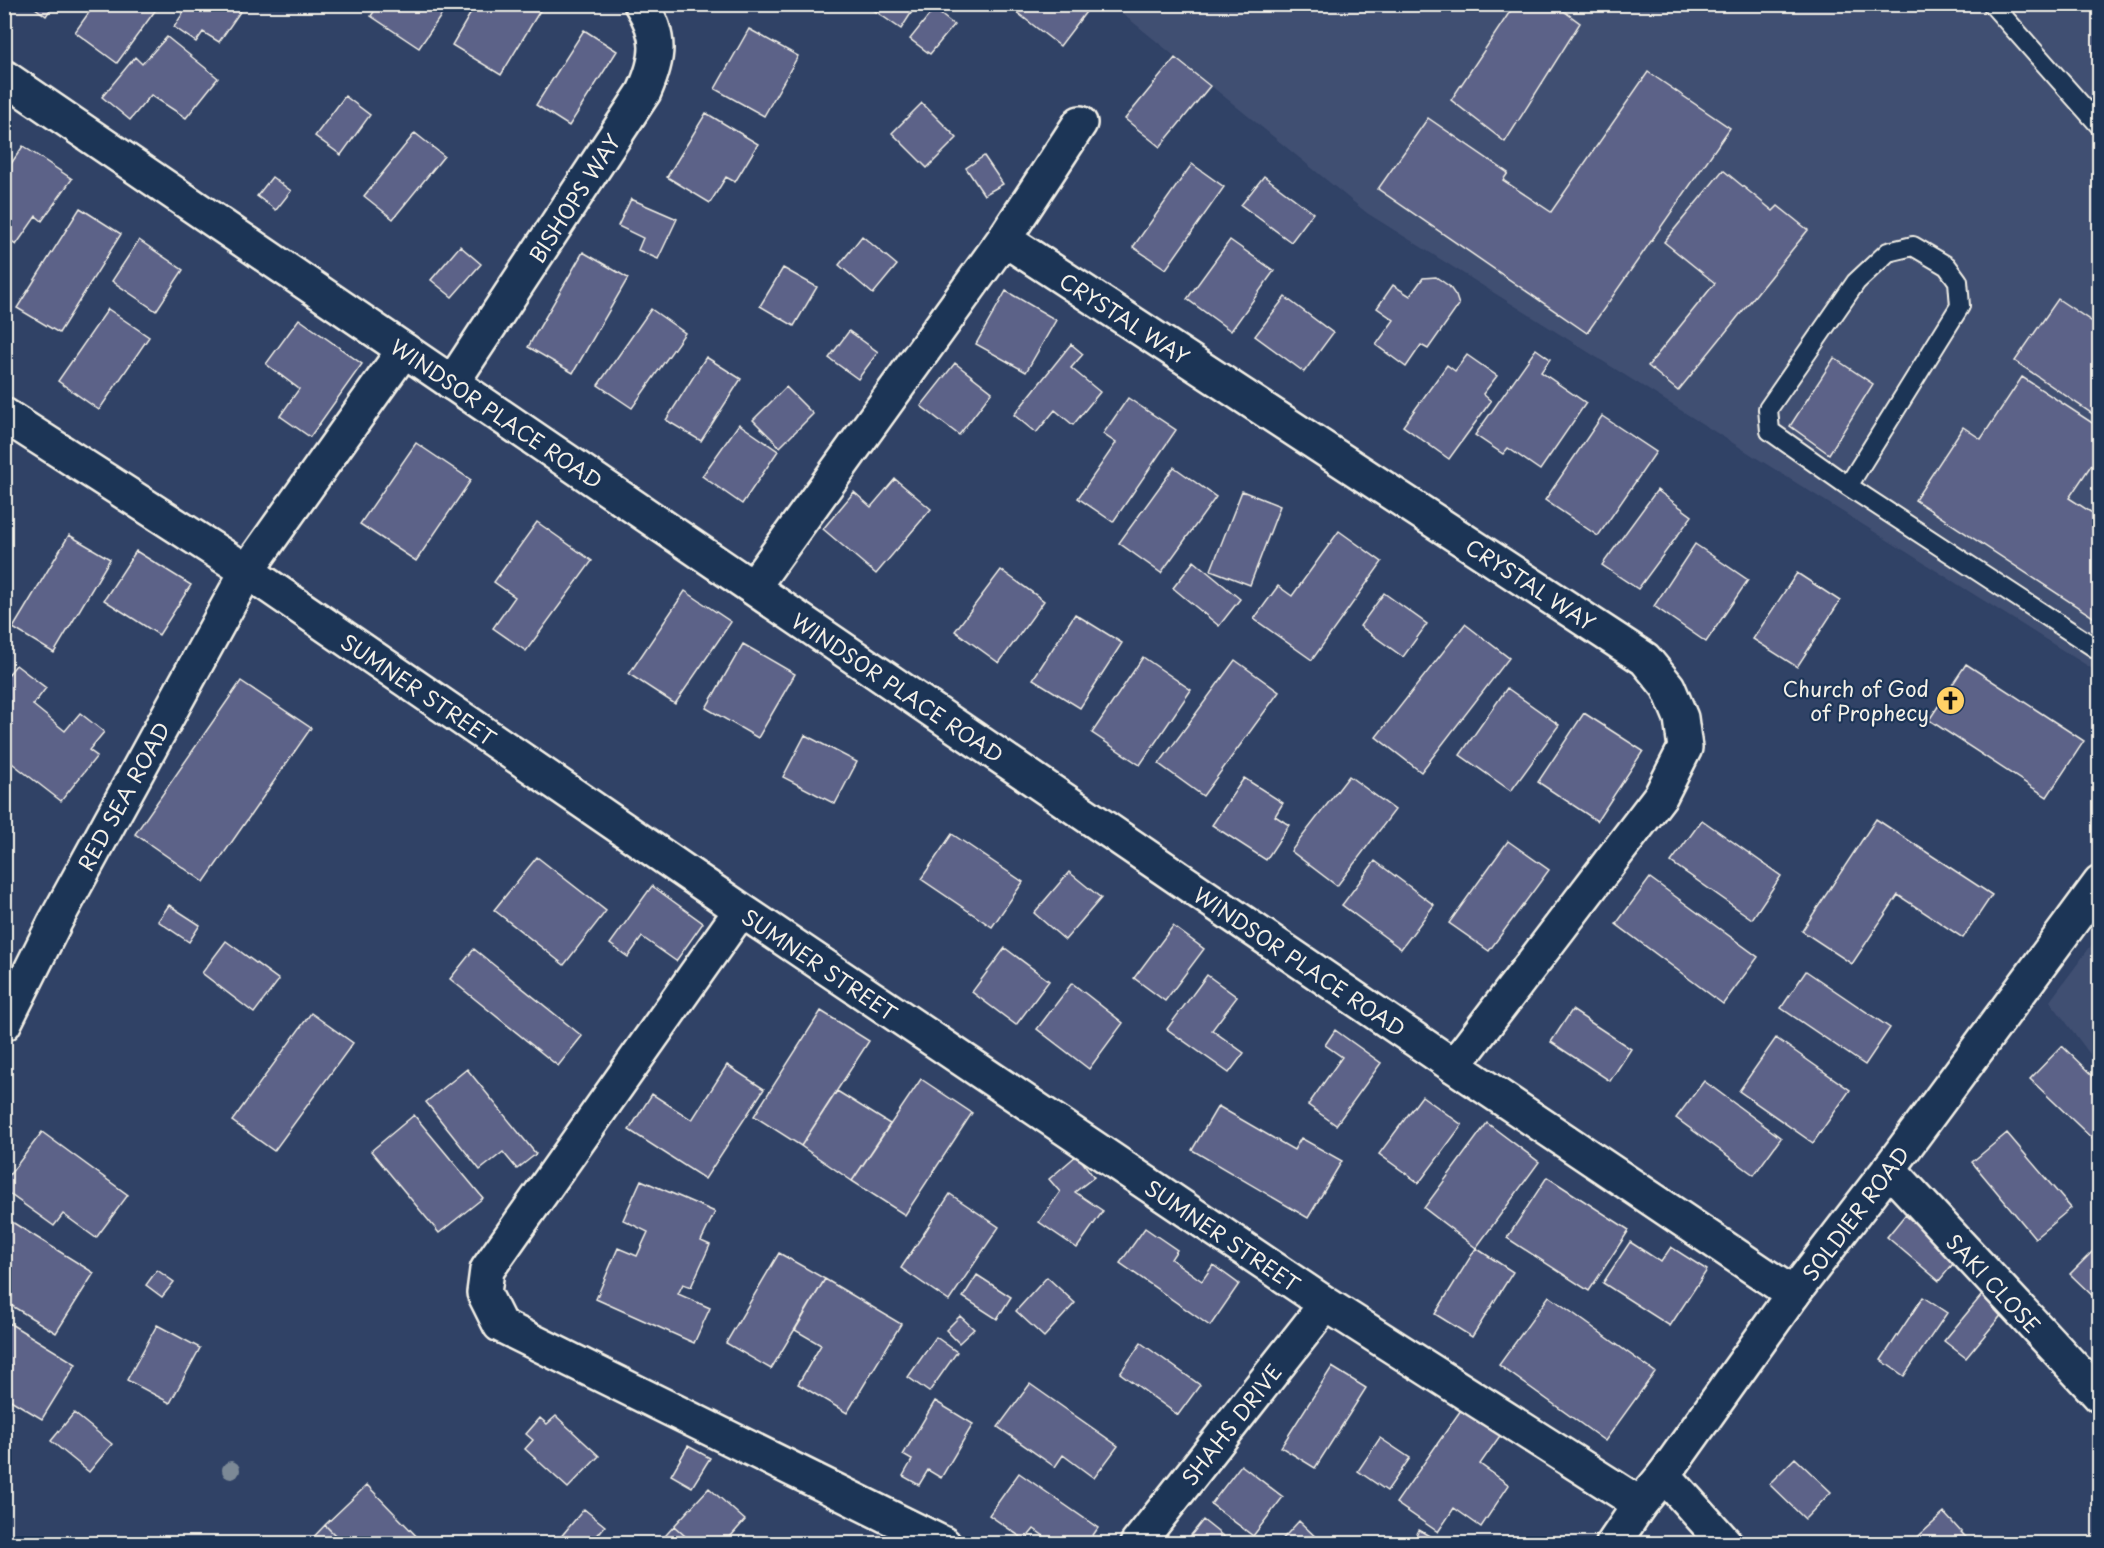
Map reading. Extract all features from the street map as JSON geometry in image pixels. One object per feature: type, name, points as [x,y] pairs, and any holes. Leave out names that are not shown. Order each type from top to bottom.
[{"type":"street","name":"BISHOPS WAY","points":[[452,383],[644,92],[654,69],[657,44],[650,19],[641,4]]},
{"type":"street","name":"WINDSOR PLACE ROAD","points":[[4,77],[1454,1066],[1793,1294]]},
{"type":"street","points":[[753,587],[1004,239],[1080,123]]},
{"type":"street","name":"CRYSTAL WAY","points":[[1004,239],[1645,659],[1668,687],[1681,718],[1685,747],[1662,795],[1454,1066]]},
{"type":"street","name":"RED SEA ROAD","points":[[4,1024],[55,922],[246,571],[404,350]]},
{"type":"street","name":"SUMNER STREET","points":[[4,415],[246,571],[741,910],[1326,1304],[1641,1504]]},
{"type":"street","name":"SOLDIER ROAD","points":[[1613,1544],[1793,1294],[1889,1169],[2100,883]]},
{"type":"street","points":[[741,910],[487,1270],[484,1293],[500,1325],[944,1544]]},
{"type":"street","name":"SAKI CLOSE","points":[[1889,1169],[2100,1396]]},
{"type":"street","name":"SHAHS DRIVE","points":[[1137,1544],[1326,1304]]},
{"type":"street","points":[[1664,1475],[1726,1544]]},
{"type":"lane","points":[[1992,4],[2100,126]]},
{"type":"lane","points":[[1848,486],[1960,306],[1958,281],[1947,266],[1913,246],[1888,252],[1856,282],[1768,409],[1770,431],[1848,486],[2100,651]]},
{"type":"shaded area","points":[[1112,5],[2099,5],[2099,673],[1367,213]]},
{"type":"shaded area","points":[[2100,935],[2099,1066],[2050,1001]]},
{"type":"building","points":[[30,4],[54,4],[46,16]]},
{"type":"building","points":[[95,4],[160,4],[117,63],[75,32]]},
{"type":"building","points":[[189,4],[240,4],[244,6],[219,42],[203,32],[196,42],[174,27]]},
{"type":"building","points":[[379,4],[449,4],[419,48],[371,16]]},
{"type":"building","points":[[476,4],[544,4],[501,75],[452,45]]},
{"type":"building","points":[[865,4],[917,4],[901,29]]},
{"type":"building","points":[[1006,4],[1092,4],[1060,46]]},
{"type":"building","points":[[1515,4],[1554,4],[1580,23],[1505,142],[1451,100]]},
{"type":"building","points":[[934,9],[954,25],[930,54],[910,39]]},
{"type":"building","points":[[749,29],[798,56],[764,116],[715,89]]},
{"type":"building","points":[[584,30],[617,51],[569,126],[536,105]]},
{"type":"building","points":[[167,37],[218,78],[186,118],[151,95],[130,120],[102,97],[135,57],[142,64]]},
{"type":"building","points":[[1175,58],[1210,86],[1160,147],[1125,119]]},
{"type":"building","points":[[1648,72],[1730,128],[1587,333],[1378,189],[1428,118],[1508,173],[1503,180],[1551,212]]},
{"type":"building","points":[[345,96],[370,115],[341,155],[315,136]]},
{"type":"building","points":[[922,103],[957,138],[927,168],[892,133]]},
{"type":"building","points":[[706,113],[758,144],[735,182],[726,177],[710,203],[667,177]]},
{"type":"building","points":[[415,133],[444,156],[393,219],[364,196]]},
{"type":"building","points":[[23,146],[72,179],[42,221],[36,216],[16,245],[4,237],[4,174]]},
{"type":"building","points":[[984,156],[1003,184],[984,195],[966,168]]},
{"type":"building","points":[[1192,164],[1224,187],[1166,269],[1133,247]]},
{"type":"building","points":[[1723,170],[1773,211],[1778,206],[1808,230],[1678,391],[1648,366],[1715,283],[1664,242]]},
{"type":"building","points":[[1264,176],[1313,213],[1291,242],[1241,205]]},
{"type":"building","points":[[272,177],[291,191],[276,210],[257,196]]},
{"type":"building","points":[[631,199],[677,219],[658,259],[638,250],[643,238],[618,226]]},
{"type":"building","points":[[80,208],[121,234],[59,333],[17,308]]},
{"type":"building","points":[[862,236],[897,265],[873,294],[839,265]]},
{"type":"building","points":[[139,240],[183,270],[156,311],[112,281]]},
{"type":"building","points":[[1230,240],[1274,271],[1231,331],[1187,299]]},
{"type":"building","points":[[460,246],[481,264],[452,297],[431,280]]},
{"type":"building","points":[[583,252],[628,278],[573,373],[528,347]]},
{"type":"building","points":[[783,268],[817,287],[794,326],[760,306]]},
{"type":"building","points":[[1436,277],[1449,286],[1459,305],[1428,349],[1421,345],[1406,367],[1376,345],[1394,320],[1377,308],[1393,285],[1410,296],[1423,278]]},
{"type":"building","points":[[1006,291],[1056,320],[1026,372],[976,344]]},
{"type":"building","points":[[1285,297],[1333,333],[1304,372],[1255,336]]},
{"type":"building","points":[[2058,299],[2100,327],[2100,419],[2015,361]]},
{"type":"building","points":[[108,309],[149,337],[99,410],[58,381]]},
{"type":"building","points":[[651,309],[685,333],[632,408],[598,385]]},
{"type":"building","points":[[299,319],[362,364],[310,437],[280,416],[299,389],[266,364]]},
{"type":"building","points":[[849,331],[878,352],[858,379],[829,358]]},
{"type":"building","points":[[1071,344],[1083,354],[1071,368],[1100,392],[1073,425],[1055,410],[1036,433],[1014,415]]},
{"type":"building","points":[[1536,349],[1550,359],[1541,372],[1586,403],[1540,470],[1508,448],[1503,454],[1475,435]]},
{"type":"building","points":[[1467,355],[1497,376],[1483,394],[1491,401],[1449,459],[1403,426],[1447,365],[1455,371]]},
{"type":"building","points":[[706,357],[741,379],[701,441],[666,420]]},
{"type":"building","points":[[1834,358],[1873,384],[1829,454],[1790,426]]},
{"type":"building","points":[[955,363],[992,392],[959,435],[921,406]]},
{"type":"building","points":[[2022,377],[2100,428],[2100,452],[2069,498],[2100,518],[2100,613],[2096,619],[1915,500],[1963,427],[1981,439]]},
{"type":"building","points":[[786,387],[813,414],[780,447],[753,420]]},
{"type":"building","points":[[1128,398],[1176,430],[1113,522],[1078,498],[1116,443],[1103,434]]},
{"type":"building","points":[[1602,416],[1656,452],[1598,536],[1545,500]]},
{"type":"building","points":[[739,424],[778,451],[742,504],[702,476]]},
{"type":"building","points":[[416,443],[471,480],[416,561],[360,524]]},
{"type":"building","points":[[1174,467],[1216,497],[1161,573],[1119,543]]},
{"type":"building","points":[[895,479],[931,509],[876,574],[823,529],[854,492],[871,507]]},
{"type":"building","points":[[1657,490],[1692,516],[1638,589],[1602,565]]},
{"type":"building","points":[[1242,491],[1280,506],[1250,585],[1211,570]]},
{"type":"building","points":[[537,522],[592,561],[526,651],[493,628],[515,597],[494,582]]},
{"type":"building","points":[[1339,531],[1382,562],[1312,660],[1254,619],[1278,586],[1292,596]]},
{"type":"building","points":[[69,535],[110,559],[54,653],[13,628]]},
{"type":"building","points":[[1695,544],[1748,580],[1706,642],[1654,606]]},
{"type":"building","points":[[136,551],[191,585],[159,635],[104,600]]},
{"type":"building","points":[[1194,561],[1240,599],[1219,626],[1173,588]]},
{"type":"building","points":[[1001,570],[1044,601],[999,663],[955,631]]},
{"type":"building","points":[[1797,573],[1840,601],[1797,667],[1753,639]]},
{"type":"building","points":[[685,591],[731,622],[675,704],[629,674]]},
{"type":"building","points":[[1384,593],[1427,624],[1403,657],[1360,626]]},
{"type":"building","points":[[1075,614],[1122,643],[1080,708],[1033,679]]},
{"type":"building","points":[[1465,624],[1509,658],[1421,772],[1376,737]]},
{"type":"building","points":[[743,644],[795,674],[758,738],[706,708]]},
{"type":"building","points":[[1143,657],[1191,690],[1140,765],[1092,733]]},
{"type":"building","points":[[1235,660],[1279,692],[1203,796],[1159,764]]},
{"type":"building","points":[[1966,664],[2084,741],[2047,797],[1929,720]]},
{"type":"building","points":[[16,665],[46,688],[33,705],[65,731],[80,713],[104,732],[89,750],[97,756],[61,801],[4,757],[4,680]]},
{"type":"building","points":[[241,681],[311,728],[204,882],[135,834]]},
{"type":"building","points":[[1507,688],[1559,725],[1511,791],[1460,755]]},
{"type":"building","points":[[1584,713],[1643,751],[1597,821],[1538,782]]},
{"type":"building","points":[[805,735],[857,762],[835,804],[783,777]]},
{"type":"building","points":[[1349,776],[1395,810],[1337,886],[1291,851]]},
{"type":"building","points":[[1244,778],[1283,803],[1275,816],[1289,825],[1266,860],[1212,825]]},
{"type":"building","points":[[1876,819],[1992,895],[1963,938],[1898,895],[1852,964],[1802,931]]},
{"type":"building","points":[[1702,820],[1781,876],[1752,919],[1671,862]]},
{"type":"building","points":[[952,834],[1023,882],[992,927],[921,879]]},
{"type":"building","points":[[1508,841],[1549,870],[1489,951],[1449,923]]},
{"type":"building","points":[[537,857],[606,911],[564,965],[494,910]]},
{"type":"building","points":[[1375,861],[1434,905],[1401,949],[1342,905]]},
{"type":"building","points":[[1069,872],[1101,898],[1065,940],[1034,913]]},
{"type":"building","points":[[1650,878],[1758,957],[1723,1004],[1616,924]]},
{"type":"building","points":[[652,886],[703,923],[676,961],[642,937],[628,957],[610,944]]},
{"type":"building","points":[[169,905],[200,925],[189,942],[158,921]]},
{"type":"building","points":[[1173,926],[1204,949],[1165,1001],[1134,978]]},
{"type":"building","points":[[226,941],[279,980],[254,1013],[202,973]]},
{"type":"building","points":[[1005,948],[1049,981],[1016,1025],[972,992]]},
{"type":"building","points":[[474,949],[582,1036],[558,1066],[450,979]]},
{"type":"building","points":[[1806,971],[1890,1028],[1865,1065],[1781,1008]]},
{"type":"building","points":[[1207,975],[1237,997],[1212,1030],[1244,1053],[1229,1073],[1167,1029]]},
{"type":"building","points":[[1072,983],[1123,1023],[1089,1069],[1037,1029]]},
{"type":"building","points":[[1572,1010],[1631,1049],[1610,1081],[1551,1042]]},
{"type":"building","points":[[821,1011],[869,1041],[801,1146],[754,1116]]},
{"type":"building","points":[[311,1013],[353,1043],[274,1151],[232,1121]]},
{"type":"building","points":[[1335,1030],[1381,1063],[1336,1125],[1308,1105],[1342,1057],[1325,1045]]},
{"type":"building","points":[[1776,1038],[1850,1090],[1813,1143],[1739,1091]]},
{"type":"building","points":[[2062,1046],[2100,1083],[2100,1146],[2030,1079]]},
{"type":"building","points":[[727,1065],[764,1089],[705,1179],[629,1130],[652,1094],[692,1120]]},
{"type":"building","points":[[467,1069],[536,1154],[517,1169],[503,1152],[480,1170],[426,1102]]},
{"type":"building","points":[[921,1079],[972,1113],[905,1215],[852,1181]]},
{"type":"building","points":[[1704,1081],[1781,1138],[1754,1175],[1676,1118]]},
{"type":"building","points":[[837,1091],[890,1124],[852,1181],[801,1146]]},
{"type":"building","points":[[1422,1096],[1462,1125],[1419,1183],[1379,1154]]},
{"type":"building","points":[[1218,1106],[1294,1150],[1301,1138],[1342,1161],[1308,1218],[1192,1150]]},
{"type":"building","points":[[414,1115],[483,1198],[439,1233],[371,1151]]},
{"type":"building","points":[[1487,1123],[1539,1162],[1476,1248],[1424,1208]]},
{"type":"building","points":[[42,1132],[128,1195],[96,1238],[63,1214],[54,1226],[4,1190],[4,1182]]},
{"type":"building","points":[[2007,1133],[2071,1208],[2035,1238],[1972,1162]]},
{"type":"building","points":[[1077,1155],[1094,1177],[1075,1192],[1103,1211],[1077,1248],[1039,1222],[1060,1192],[1049,1179]]},
{"type":"building","points":[[1547,1177],[1629,1230],[1589,1291],[1507,1238]]},
{"type":"building","points":[[641,1180],[715,1212],[701,1241],[710,1245],[691,1287],[683,1284],[678,1294],[710,1308],[694,1343],[596,1299],[618,1248],[637,1256],[648,1232],[623,1220]]},
{"type":"building","points":[[950,1194],[999,1227],[949,1301],[901,1268]]},
{"type":"building","points":[[1905,1215],[1957,1259],[1939,1281],[1887,1237]]},
{"type":"building","points":[[4,1217],[94,1273],[56,1333],[4,1301]]},
{"type":"building","points":[[1145,1228],[1177,1250],[1171,1259],[1202,1281],[1213,1265],[1239,1284],[1210,1326],[1120,1263]]},
{"type":"building","points":[[1630,1242],[1661,1262],[1671,1247],[1707,1270],[1670,1326],[1603,1283]]},
{"type":"building","points":[[2100,1244],[2100,1303],[2070,1274]]},
{"type":"building","points":[[1476,1248],[1513,1272],[1472,1337],[1435,1314]]},
{"type":"building","points":[[779,1253],[825,1279],[771,1369],[726,1343]]},
{"type":"building","points":[[157,1270],[174,1282],[162,1297],[146,1285]]},
{"type":"building","points":[[977,1275],[1011,1297],[997,1319],[963,1297]]},
{"type":"building","points":[[1047,1277],[1075,1303],[1044,1337],[1016,1311]]},
{"type":"building","points":[[825,1279],[901,1324],[847,1413],[798,1384],[821,1345],[795,1330]]},
{"type":"building","points":[[1986,1290],[2008,1307],[1966,1358],[1944,1341]]},
{"type":"building","points":[[1549,1296],[1655,1372],[1605,1441],[1499,1365]]},
{"type":"building","points":[[1923,1297],[1947,1313],[1904,1376],[1881,1360]]},
{"type":"building","points":[[960,1316],[974,1329],[959,1343],[946,1330]]},
{"type":"building","points":[[4,1320],[76,1364],[42,1419],[4,1396]]},
{"type":"building","points":[[157,1325],[200,1348],[170,1403],[127,1380]]},
{"type":"building","points":[[936,1337],[957,1352],[929,1392],[908,1377]]},
{"type":"building","points":[[1141,1343],[1200,1385],[1178,1415],[1120,1373]]},
{"type":"building","points":[[1332,1367],[1366,1388],[1315,1468],[1281,1447]]},
{"type":"building","points":[[1030,1384],[1118,1446],[1094,1478],[1063,1455],[1055,1467],[998,1427]]},
{"type":"building","points":[[935,1401],[973,1424],[941,1478],[928,1470],[919,1485],[903,1476],[912,1460],[903,1455]]},
{"type":"building","points":[[1463,1407],[1502,1433],[1480,1464],[1509,1485],[1481,1527],[1454,1508],[1438,1532],[1396,1503]]},
{"type":"building","points":[[74,1413],[112,1444],[89,1472],[51,1441]]},
{"type":"building","points":[[556,1416],[599,1456],[568,1488],[525,1449],[533,1440],[526,1434],[540,1418],[547,1424]]},
{"type":"building","points":[[1380,1438],[1410,1458],[1387,1491],[1358,1471]]},
{"type":"building","points":[[688,1446],[710,1458],[692,1487],[671,1475]]},
{"type":"building","points":[[1795,1458],[1831,1492],[1805,1519],[1769,1484]]},
{"type":"building","points":[[1241,1465],[1283,1497],[1253,1536],[1211,1504]]},
{"type":"building","points":[[1019,1473],[1098,1528],[1087,1544],[1055,1544],[1034,1529],[1025,1540],[989,1515]]},
{"type":"building","points":[[367,1485],[424,1544],[375,1544],[369,1538],[364,1544],[344,1544],[325,1525]]},
{"type":"building","points":[[709,1488],[745,1520],[724,1544],[694,1544],[674,1526]]},
{"type":"building","points":[[584,1509],[605,1526],[590,1544],[565,1544],[559,1539]]},
{"type":"building","points":[[1944,1513],[1972,1544],[1910,1544]]},
{"type":"building","points":[[1203,1520],[1233,1544],[1184,1544]]},
{"type":"building","points":[[1299,1521],[1323,1544],[1278,1544]]},
{"type":"building","points":[[325,1525],[344,1544],[307,1544]]},
{"type":"building","points":[[674,1526],[694,1544],[658,1544]]},
{"type":"building","points":[[1419,1530],[1443,1544],[1412,1544]]},
{"type":"place","name":"Church of God of Prophecy","points":[[1950,700]]}]
